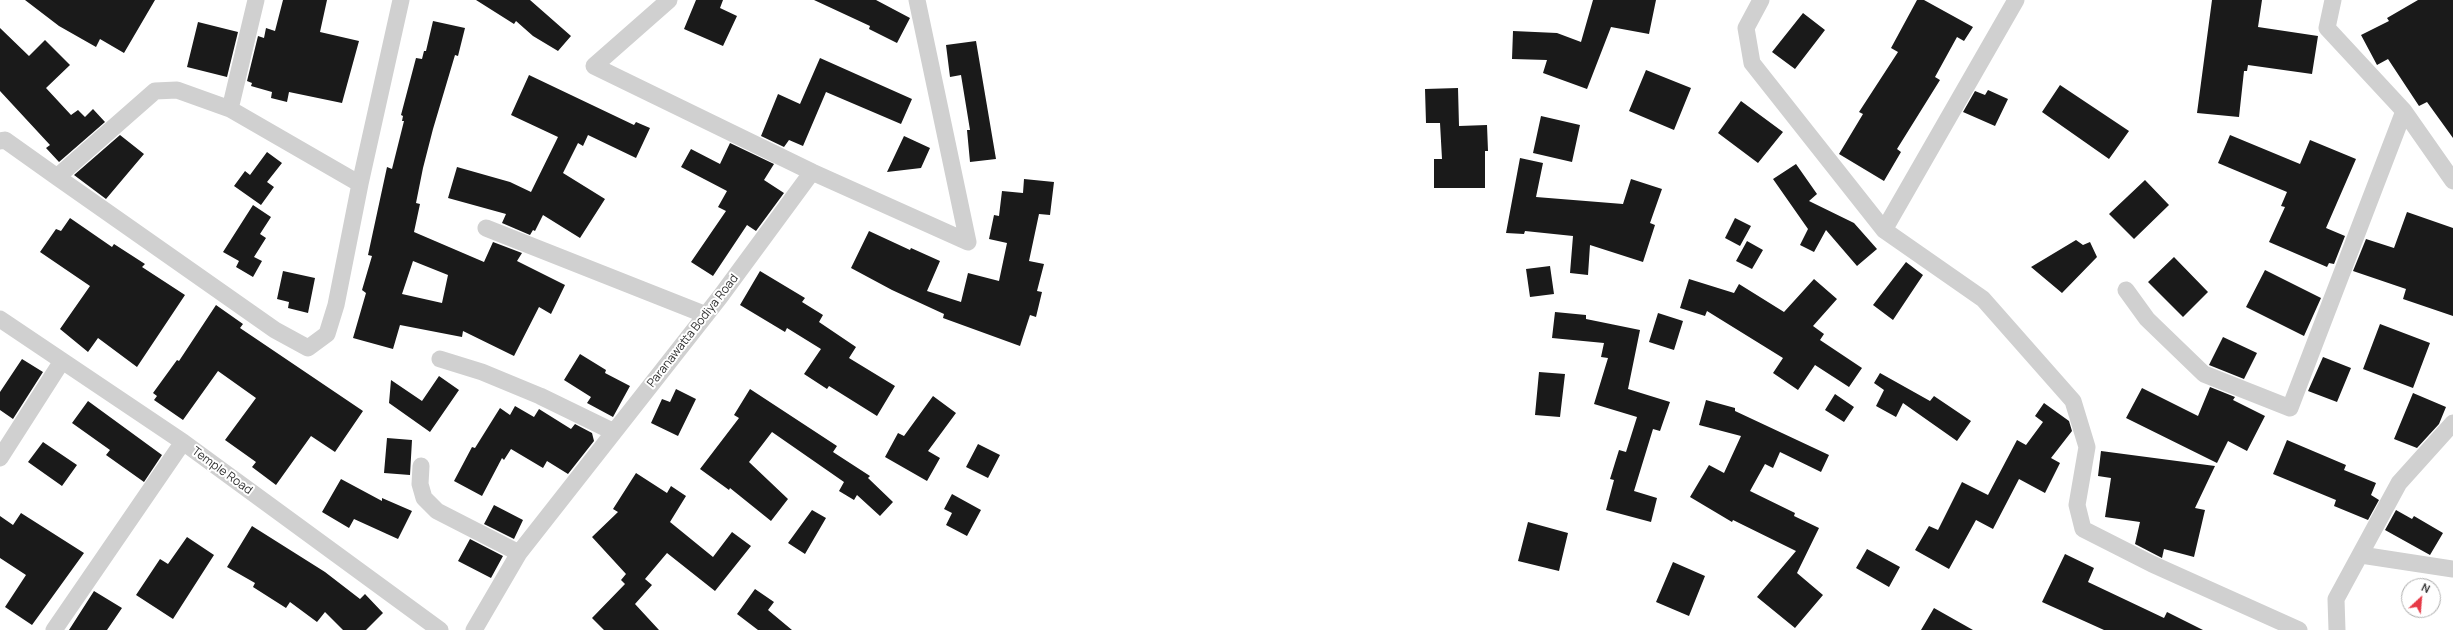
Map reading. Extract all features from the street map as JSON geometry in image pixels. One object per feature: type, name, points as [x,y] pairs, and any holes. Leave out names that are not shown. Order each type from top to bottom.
[{"type":"street","points":[[230,110],[256,0]]},
{"type":"street","points":[[0,141],[5,140],[275,330],[308,348],[327,334],[336,305],[360,184],[401,0]]},
{"type":"street","points":[[669,0],[594,66],[812,172],[968,242],[917,0]]},
{"type":"street","points":[[1761,0],[1746,28],[1752,63],[1884,230],[1983,299],[2073,402],[2087,447],[2077,505],[2083,529],[2152,564],[2299,630]]},
{"type":"street","points":[[1884,230],[2016,0]]},
{"type":"street","points":[[2333,0],[2327,28],[2404,111],[2453,181]]},
{"type":"street","points":[[56,177],[154,91],[177,90],[230,110],[360,184]]},
{"type":"street","points":[[2126,290],[2147,319],[2204,374],[2290,408],[2404,111]]},
{"type":"street","name":"Paranawatta Bodiya Road","points":[[474,630],[519,553],[706,315],[812,172]]},
{"type":"street","points":[[486,228],[706,315]]},
{"type":"street","name":"Temple Road","points":[[0,319],[183,442],[440,630]]},
{"type":"street","points":[[440,359],[489,375],[540,396],[614,432]]},
{"type":"street","points":[[0,458],[62,362]]},
{"type":"street","points":[[2338,630],[2336,599],[2399,483],[2453,423]]},
{"type":"street","points":[[54,630],[183,442]]},
{"type":"street","points":[[421,466],[420,484],[424,498],[437,511],[519,553]]},
{"type":"street","points":[[2361,555],[2453,569]]},
{"type":"building","points":[[25,0],[155,0],[124,53],[100,39],[96,47],[59,26]]},
{"type":"building","points":[[283,0],[327,0],[320,32],[359,41],[342,103],[289,92],[287,102],[271,98],[272,92],[251,86],[252,83],[247,81],[258,36],[264,38],[266,28],[275,31]]},
{"type":"building","points":[[476,0],[530,0],[571,36],[558,51],[533,36],[516,21],[514,24]]},
{"type":"building","points":[[696,0],[723,0],[720,8],[737,16],[723,46],[684,29]]},
{"type":"building","points":[[814,0],[876,0],[910,18],[897,43],[869,29],[870,26]]},
{"type":"building","points":[[1593,0],[1656,0],[1649,34],[1611,27],[1587,89],[1543,73],[1547,60],[1512,59],[1513,31],[1557,33],[1581,42]]},
{"type":"building","points":[[1917,0],[1924,0],[1973,27],[1964,41],[1957,37],[1935,77],[1940,80],[1897,149],[1901,152],[1884,181],[1839,154],[1863,114],[1859,112],[1898,52],[1891,48]]},
{"type":"building","points":[[2212,0],[2262,0],[2258,27],[2318,36],[2312,74],[2248,65],[2247,71],[2244,71],[2239,117],[2197,113]]},
{"type":"building","points":[[2418,0],[2453,0],[2453,138],[2427,102],[2419,106],[2388,59],[2377,65],[2361,35],[2389,21],[2387,18]]},
{"type":"building","points":[[1803,13],[1825,30],[1795,69],[1772,52]]},
{"type":"building","points":[[433,21],[465,28],[458,56],[455,55],[423,168],[416,203],[420,204],[414,232],[484,262],[493,242],[522,253],[517,261],[565,285],[551,314],[539,307],[514,356],[463,331],[462,337],[400,325],[393,349],[353,338],[366,293],[362,290],[372,256],[368,255],[387,167],[392,169],[404,121],[402,121],[403,116],[401,115],[416,58],[422,59],[424,51],[426,51]],"holes":[[[413,261],[448,275],[442,303],[402,294]]]},
{"type":"building","points":[[198,22],[238,32],[227,77],[187,67]]},
{"type":"building","points":[[0,28],[29,56],[45,40],[70,65],[46,88],[71,115],[78,110],[85,117],[93,109],[105,122],[59,162],[46,148],[50,145],[0,91]]},
{"type":"building","points":[[976,41],[996,159],[970,162],[967,130],[970,130],[961,75],[950,77],[946,45]]},
{"type":"building","points":[[820,58],[912,99],[901,124],[826,92],[803,146],[789,140],[784,147],[761,136],[778,94],[800,104]]},
{"type":"building","points":[[1646,70],[1691,88],[1674,130],[1629,111]]},
{"type":"building","points":[[529,75],[634,125],[636,122],[650,128],[636,158],[588,135],[583,146],[578,143],[563,173],[605,199],[580,238],[543,215],[535,231],[533,230],[530,235],[502,223],[506,214],[448,198],[457,167],[510,182],[531,192],[558,137],[511,115]]},
{"type":"building","points":[[2060,85],[2129,131],[2109,159],[2042,112]]},
{"type":"building","points":[[1458,88],[1459,126],[1487,125],[1488,151],[1485,151],[1485,188],[1434,188],[1434,159],[1442,159],[1440,123],[1426,123],[1425,89]]},
{"type":"building","points":[[1988,90],[2008,99],[1995,126],[1963,112],[1975,91],[1985,95]]},
{"type":"building","points":[[1741,101],[1783,132],[1758,163],[1718,133]]},
{"type":"building","points":[[1541,116],[1580,125],[1572,162],[1533,153]]},
{"type":"building","points":[[120,135],[144,154],[106,199],[74,175]]},
{"type":"building","points":[[2230,135],[2300,164],[2310,140],[2356,159],[2326,228],[2345,236],[2334,264],[2329,263],[2327,267],[2269,242],[2285,207],[2281,206],[2287,192],[2218,163]]},
{"type":"building","points":[[904,136],[930,148],[921,168],[887,172]]},
{"type":"building","points":[[730,143],[774,164],[764,180],[784,193],[756,231],[747,225],[713,276],[691,262],[726,211],[718,207],[727,191],[681,167],[691,149],[720,164]]},
{"type":"building","points":[[267,152],[282,163],[267,182],[274,187],[261,205],[234,186],[245,171],[250,175]]},
{"type":"building","points":[[1520,158],[1543,163],[1536,197],[1623,204],[1631,179],[1662,189],[1650,223],[1655,225],[1643,262],[1590,245],[1588,275],[1570,273],[1573,236],[1525,231],[1524,234],[1506,233]]},
{"type":"building","points":[[1796,164],[1817,194],[1809,201],[1854,223],[1877,249],[1857,266],[1826,230],[1814,252],[1800,245],[1808,229],[1773,179]]},
{"type":"building","points":[[1024,179],[1054,182],[1050,215],[1039,214],[1029,261],[1044,264],[1037,291],[1042,292],[1036,317],[1030,315],[1020,346],[943,318],[944,314],[892,290],[851,268],[869,231],[910,250],[911,248],[940,261],[927,291],[961,302],[968,273],[999,281],[1007,243],[989,239],[994,215],[999,216],[1002,191],[1023,193]]},
{"type":"building","points":[[2145,180],[2169,205],[2134,239],[2109,214]]},
{"type":"building","points":[[253,205],[271,217],[260,234],[266,238],[254,257],[262,261],[253,277],[236,267],[239,261],[223,252]]},
{"type":"building","points":[[2407,212],[2453,228],[2453,316],[2403,299],[2406,289],[2353,271],[2366,239],[2394,248]]},
{"type":"building","points":[[70,218],[112,247],[114,244],[145,264],[142,267],[185,295],[137,367],[98,338],[88,352],[60,329],[90,286],[40,252],[56,229],[61,231]]},
{"type":"building","points":[[1735,218],[1751,226],[1740,246],[1725,238]]},
{"type":"building","points":[[2076,240],[2083,245],[2090,242],[2097,257],[2062,293],[2031,267]]},
{"type":"building","points":[[1747,241],[1763,250],[1752,269],[1736,261]]},
{"type":"building","points":[[2174,257],[2208,292],[2183,317],[2148,282]]},
{"type":"building","points":[[1906,262],[1923,275],[1893,320],[1873,305]]},
{"type":"building","points":[[1550,266],[1554,294],[1530,297],[1526,269]]},
{"type":"building","points":[[2265,270],[2321,298],[2304,336],[2246,307]]},
{"type":"building","points":[[283,271],[315,278],[308,313],[288,308],[289,302],[277,299]]},
{"type":"building","points":[[760,271],[805,298],[802,302],[823,315],[819,322],[856,347],[849,358],[895,386],[877,416],[829,386],[827,389],[804,374],[821,349],[787,328],[785,332],[740,305]]},
{"type":"building","points":[[1689,279],[1734,293],[1739,284],[1784,312],[1814,279],[1837,299],[1813,326],[1824,334],[1820,340],[1862,368],[1849,387],[1815,365],[1798,390],[1773,373],[1783,358],[1707,311],[1705,316],[1680,308]]},
{"type":"building","points":[[216,305],[243,324],[240,328],[363,411],[335,452],[311,436],[276,485],[252,467],[256,462],[225,440],[256,398],[218,371],[183,420],[154,400],[157,396],[153,393],[177,360],[179,361]]},
{"type":"building","points":[[1555,312],[1586,315],[1586,319],[1640,330],[1628,389],[1670,402],[1660,431],[1653,429],[1634,491],[1657,498],[1651,522],[1606,510],[1614,480],[1610,479],[1619,450],[1626,452],[1637,417],[1594,404],[1608,358],[1601,357],[1604,343],[1552,338]]},
{"type":"building","points":[[1658,313],[1683,321],[1674,350],[1649,342]]},
{"type":"building","points":[[2380,324],[2430,343],[2413,388],[2363,369]]},
{"type":"building","points":[[2223,337],[2257,353],[2244,379],[2209,365]]},
{"type":"building","points":[[580,354],[606,370],[605,373],[630,386],[613,417],[587,403],[591,397],[564,380]]},
{"type":"building","points":[[2323,357],[2351,368],[2337,402],[2308,391]]},
{"type":"building","points":[[22,359],[43,372],[13,419],[0,410],[0,392]]},
{"type":"building","points":[[1539,372],[1565,374],[1560,417],[1535,415]]},
{"type":"building","points":[[1880,373],[1930,401],[1934,396],[1971,421],[1957,441],[1903,403],[1896,417],[1876,406],[1884,390],[1874,383]]},
{"type":"building","points":[[439,376],[459,390],[430,432],[389,403],[391,380],[422,401]]},
{"type":"building","points":[[2210,387],[2235,397],[2233,400],[2265,416],[2247,451],[2228,441],[2217,463],[2126,418],[2142,388],[2198,416]]},
{"type":"building","points":[[676,389],[696,399],[678,436],[651,423],[662,399],[670,402]]},
{"type":"building","points":[[750,389],[837,446],[833,452],[870,476],[868,478],[893,502],[880,516],[857,495],[854,500],[839,491],[844,482],[772,432],[749,462],[788,499],[771,521],[730,488],[729,490],[700,469],[739,418],[734,415]]},
{"type":"building","points":[[2413,393],[2446,407],[2439,424],[2417,448],[2394,439]]},
{"type":"building","points":[[1835,394],[1854,407],[1844,422],[1825,410]]},
{"type":"building","points":[[933,396],[956,413],[928,451],[940,458],[927,481],[885,457],[898,433],[904,436]]},
{"type":"building","points":[[1706,400],[1735,408],[1735,411],[1829,455],[1821,472],[1780,452],[1773,468],[1765,464],[1750,491],[1795,513],[1794,516],[1819,528],[1797,573],[1823,595],[1795,628],[1757,597],[1796,551],[1733,520],[1732,522],[1690,497],[1709,465],[1724,473],[1741,436],[1699,425]]},
{"type":"building","points":[[88,401],[162,455],[144,482],[106,455],[110,450],[72,423]]},
{"type":"building","points":[[2044,403],[2069,421],[2072,431],[2051,458],[2060,463],[2045,493],[2019,479],[1993,529],[1976,520],[1949,569],[1915,550],[1929,526],[1938,530],[1962,482],[1988,495],[2017,440],[2026,445],[2043,422],[2035,416]]},
{"type":"building","points":[[515,406],[534,417],[539,409],[571,429],[575,424],[592,433],[594,441],[568,474],[547,461],[543,468],[511,449],[504,460],[502,458],[482,496],[454,481],[472,447],[475,448],[500,408],[510,415]]},
{"type":"building","points":[[387,438],[412,440],[410,475],[384,473]]},
{"type":"building","points":[[2287,440],[2346,465],[2344,470],[2376,483],[2371,495],[2379,500],[2368,520],[2334,506],[2336,500],[2273,474]]},
{"type":"building","points":[[43,442],[77,465],[62,486],[28,462]]},
{"type":"building","points":[[978,444],[1000,455],[988,478],[966,467]]},
{"type":"building","points":[[2101,451],[2215,466],[2195,508],[2205,510],[2194,557],[2164,549],[2162,558],[2135,544],[2140,522],[2105,517],[2111,478],[2098,476]]},
{"type":"building","points":[[636,473],[667,493],[671,486],[686,496],[670,522],[713,557],[732,532],[751,546],[715,591],[667,553],[645,579],[652,585],[635,604],[659,630],[604,630],[592,618],[625,584],[621,580],[626,574],[592,537],[618,512],[613,509]]},
{"type":"building","points":[[341,479],[382,501],[382,498],[412,511],[398,539],[354,519],[349,528],[322,512]]},
{"type":"building","points":[[952,494],[981,510],[967,536],[946,525],[952,513],[944,509]]},
{"type":"building","points":[[494,505],[523,520],[514,539],[484,524]]},
{"type":"building","points":[[812,510],[826,518],[805,554],[788,543]]},
{"type":"building","points":[[2396,510],[2412,519],[2414,516],[2443,533],[2430,555],[2385,530]]},
{"type":"building","points":[[21,513],[84,553],[32,625],[5,607],[26,575],[0,558],[0,516],[13,525]]},
{"type":"building","points":[[1528,522],[1568,533],[1559,571],[1518,561]]},
{"type":"building","points":[[252,526],[325,572],[360,599],[365,594],[383,613],[366,630],[343,630],[325,612],[317,622],[290,602],[286,608],[253,587],[255,583],[227,567]]},
{"type":"building","points":[[187,537],[214,555],[173,619],[136,595],[160,559],[168,564]]},
{"type":"building","points":[[470,539],[503,556],[491,578],[458,561]]},
{"type":"building","points":[[1867,549],[1900,567],[1889,587],[1856,568]]},
{"type":"building","points":[[2065,554],[2094,568],[2088,582],[2164,618],[2167,612],[2203,630],[2104,630],[2042,602]]},
{"type":"building","points":[[1673,562],[1705,576],[1689,616],[1656,602]]},
{"type":"building","points":[[755,589],[774,602],[768,610],[792,630],[758,630],[737,614]]},
{"type":"building","points":[[94,591],[122,608],[107,630],[69,630]]},
{"type":"building","points":[[1934,608],[1973,630],[1921,630]]}]
